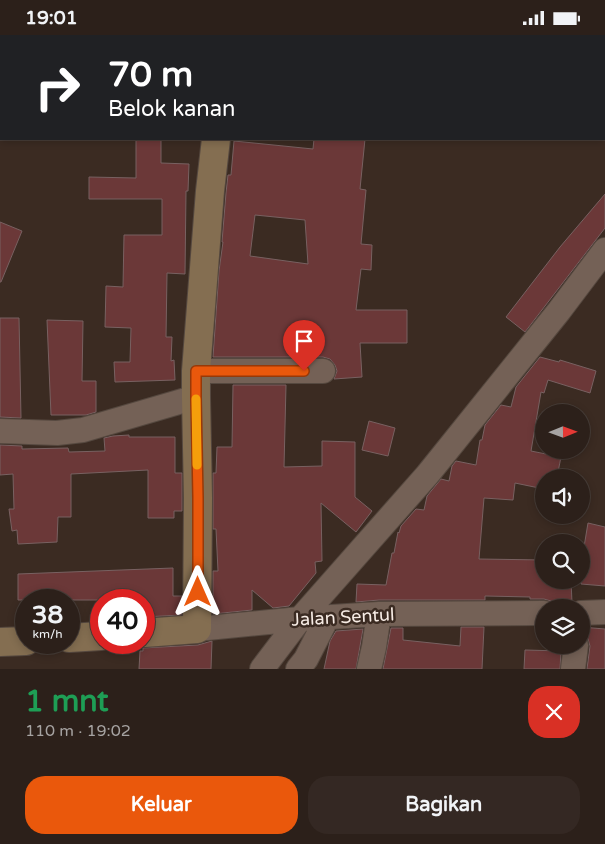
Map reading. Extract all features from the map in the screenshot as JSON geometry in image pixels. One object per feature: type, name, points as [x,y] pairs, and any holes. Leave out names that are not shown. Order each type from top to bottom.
[{"type":"street","points":[[197,629],[198,498],[196,371],[216,140]]},
{"type":"street","points":[[262,669],[300,619],[428,474],[559,311],[605,250]]},
{"type":"street","points":[[196,371],[322,371]]},
{"type":"street","points":[[0,431],[57,433],[83,430],[196,397]]},
{"type":"street","points":[[590,613],[605,612]]},
{"type":"street","name":"Jalan Sentul","points":[[155,632],[300,619],[379,615],[535,613]]},
{"type":"street","points":[[369,669],[379,615]]},
{"type":"street","points":[[298,669],[306,659],[327,618]]},
{"type":"street","points":[[0,642],[15,641]]},
{"type":"street","points":[[573,669],[575,654]]},
{"type":"building","points":[[136,140],[161,140],[161,163],[189,164],[188,191],[186,191],[185,274],[167,273],[166,337],[172,337],[171,361],[174,360],[175,380],[115,382],[114,362],[130,362],[131,328],[105,327],[106,286],[123,287],[124,235],[162,235],[162,199],[89,199],[89,177],[136,178]]},
{"type":"building","points":[[314,140],[365,140],[360,189],[366,190],[361,244],[372,245],[371,270],[361,269],[356,310],[407,310],[407,343],[360,343],[362,377],[334,379],[337,371],[335,365],[330,359],[323,357],[213,357],[226,193],[228,175],[231,175],[234,141],[313,149]],"holes":[[[255,215],[305,220],[308,264],[250,256]]]},
{"type":"building","points":[[605,194],[605,228],[525,332],[506,317],[560,247]]},
{"type":"building","points":[[0,222],[22,231],[1,282],[0,282]]},
{"type":"building","points":[[0,318],[19,318],[21,418],[0,417]]},
{"type":"building","points":[[47,320],[83,321],[82,381],[96,381],[96,412],[86,415],[51,415]]},
{"type":"building","points":[[540,357],[559,362],[560,360],[596,371],[590,393],[548,380],[544,393],[541,392],[539,404],[535,404],[535,427],[531,451],[535,452],[535,459],[561,459],[559,469],[535,469],[535,487],[515,483],[513,500],[484,498],[479,559],[535,560],[535,589],[571,589],[572,599],[485,596],[485,600],[379,600],[356,602],[357,584],[386,585],[392,553],[394,553],[401,526],[416,509],[424,510],[427,496],[441,479],[449,481],[452,466],[456,461],[476,465],[480,440],[482,440],[485,425],[501,405],[511,407],[516,387]]},
{"type":"building","points":[[233,385],[286,385],[284,467],[322,466],[322,441],[355,442],[355,497],[372,511],[356,532],[321,503],[322,561],[315,562],[316,573],[289,606],[273,608],[252,590],[252,610],[213,614],[213,571],[218,571],[216,529],[213,529],[213,473],[216,473],[217,447],[232,447]]},
{"type":"building","points":[[369,421],[395,428],[388,456],[362,450]]},
{"type":"building","points":[[129,435],[129,437],[175,437],[175,473],[182,473],[182,511],[174,511],[174,518],[148,518],[148,470],[71,474],[71,517],[58,517],[57,542],[18,544],[17,530],[12,531],[9,509],[14,509],[13,474],[0,475],[0,445],[22,446],[22,449],[68,448],[69,452],[105,451],[104,438]]},
{"type":"building","points":[[588,524],[605,527],[605,586],[590,585],[590,534],[586,534]]},
{"type":"building","points":[[173,568],[173,596],[182,596],[181,615],[155,616],[155,589],[90,589],[90,600],[80,600],[80,589],[18,589],[18,574]]},
{"type":"building","points":[[461,627],[484,627],[482,669],[383,669],[391,628],[403,628],[403,640],[460,646]]},
{"type":"building","points":[[590,628],[605,629],[605,669],[587,669],[590,654]]},
{"type":"building","points":[[363,629],[356,669],[324,669],[330,641],[336,631]]},
{"type":"building","points":[[212,641],[211,669],[139,669],[140,654],[155,654],[155,647],[198,645]]},
{"type":"building","points":[[525,650],[535,650],[535,654],[561,654],[560,669],[524,669]]},
{"type":"slow traffic","points":[[196,399],[197,465]]},
{"type":"route","points":[[198,592],[196,371],[304,371]]}]
